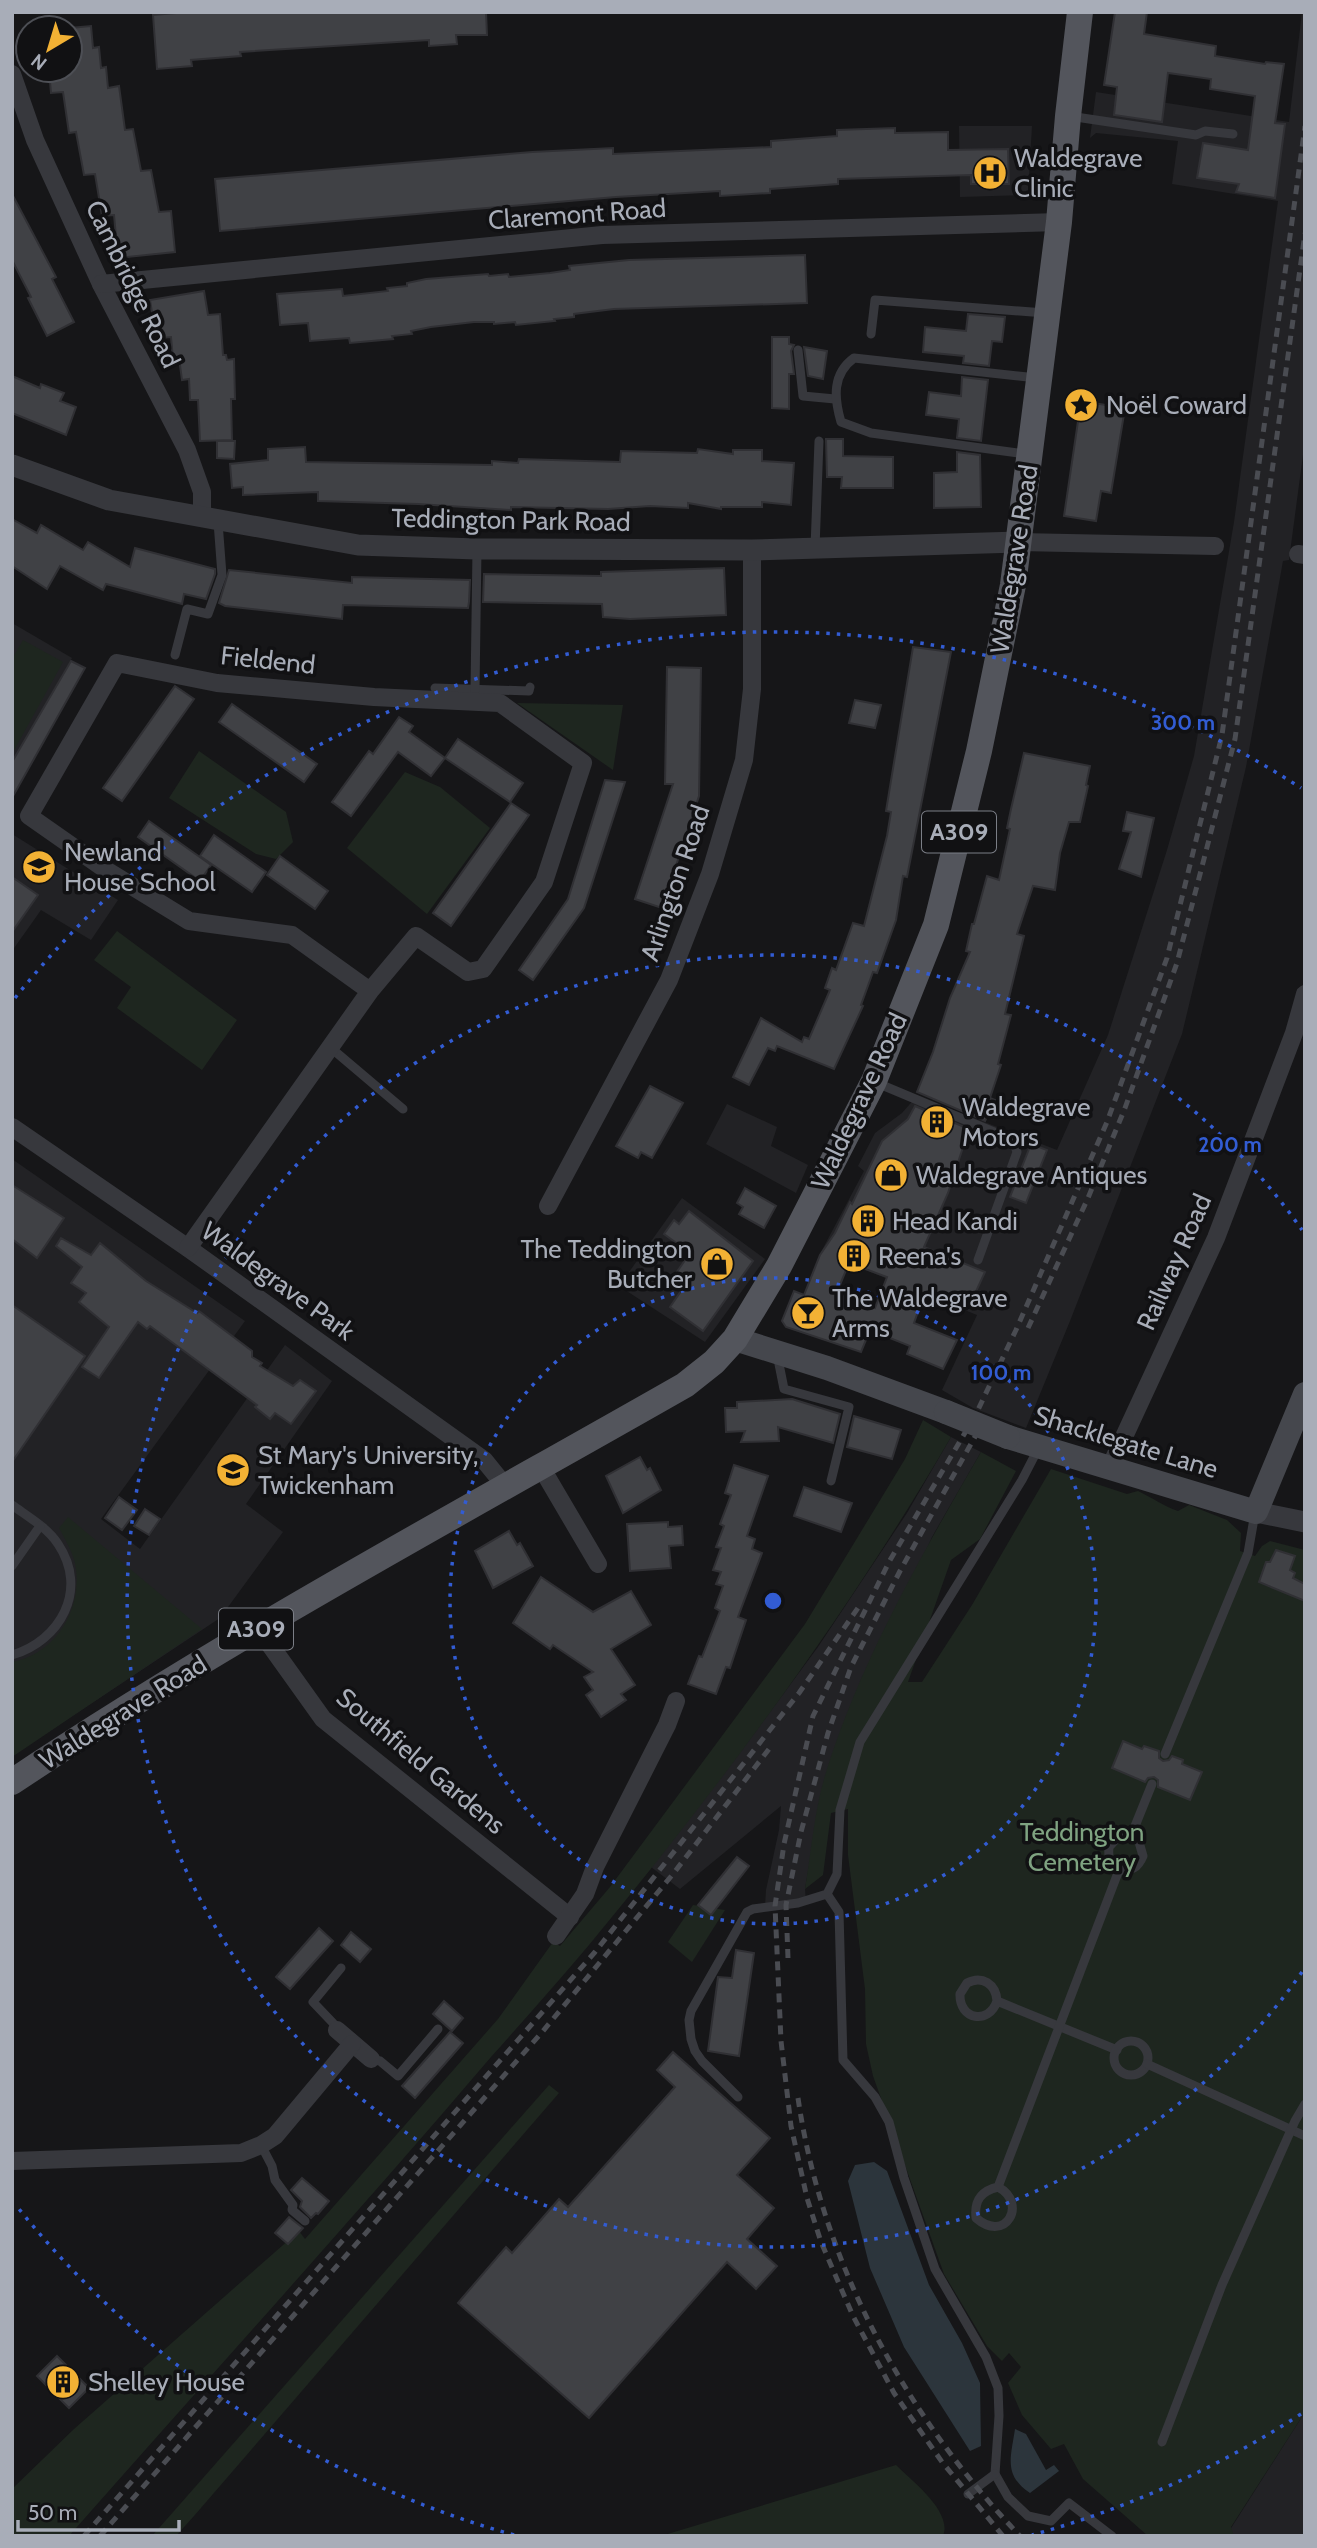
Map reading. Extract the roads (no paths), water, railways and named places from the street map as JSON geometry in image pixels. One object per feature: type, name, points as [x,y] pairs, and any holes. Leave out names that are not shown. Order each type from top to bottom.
[{"type":"main road","name":"Waldegrave Road","points":[[12,1782],[88,1731],[258,1628],[685,1385],[714,1362],[735,1339],[779,1266],[874,1081],[936,925],[979,751],[1013,585],[1059,222],[1080,12]]},
{"type":"main road","name":"Shacklegate Lane","points":[[735,1339],[827,1368],[1038,1447],[1256,1512]]},
{"type":"main road","points":[[1256,1512],[1305,1394]]},
{"type":"street","name":"Cambridge Road","points":[[12,74],[35,140],[101,284],[187,450],[210,519]]},
{"type":"street","name":"Claremont Road","points":[[101,284],[602,235],[1059,222]]},
{"type":"street","name":"Teddington Park Road","points":[[12,465],[108,500],[358,545],[477,549],[752,550],[1019,542]]},
{"type":"street","points":[[1019,542],[1215,546]]},
{"type":"street","name":"Arlington Road","points":[[548,1206],[669,980],[710,874],[744,760],[752,690],[752,550]]},
{"type":"street","name":"Fieldend","points":[[188,1248],[370,991],[416,936],[468,972],[483,968],[544,881],[583,763],[500,703],[374,697],[217,682],[117,663],[29,816],[109,872],[190,921],[292,936],[370,991]]},
{"type":"street","name":"Railway Road","points":[[1110,1467],[1216,1238],[1294,1032],[1305,994]]},
{"type":"street","name":"Waldegrave Park","points":[[12,1126],[484,1460],[506,1487]]},
{"type":"street","points":[[541,1467],[598,1564]]},
{"type":"street","name":"Shacklegate Lane","points":[[1256,1512],[1305,1522]]},
{"type":"street","name":"Southfield Gardens","points":[[258,1628],[323,1719],[570,1917]]},
{"type":"street","points":[[556,1936],[585,1894],[595,1867],[667,1725],[676,1701]]},
{"type":"street","points":[[337,2030],[371,2059]]},
{"type":"street","points":[[12,2161],[241,2152],[261,2145],[275,2136],[352,2044]]},
{"type":"lane","points":[[1068,116],[1196,135],[1205,131],[1233,134]]},
{"type":"lane","points":[[871,334],[875,300],[1048,313]]},
{"type":"lane","points":[[798,351],[803,396],[835,399]]},
{"type":"lane","points":[[1031,455],[871,433],[841,422],[835,399],[836,384],[844,366],[854,358],[1040,378]]},
{"type":"lane","points":[[815,548],[819,441]]},
{"type":"lane","points":[[175,655],[187,609],[208,614],[222,575],[210,519]]},
{"type":"lane","points":[[475,690],[477,549]]},
{"type":"lane","points":[[435,688],[529,691],[530,687]]},
{"type":"lane","points":[[331,1048],[403,1109]]},
{"type":"lane","points":[[874,1081],[1013,1140],[1017,1152],[978,1260]]},
{"type":"lane","points":[[776,1353],[784,1389],[849,1407],[831,1481]]},
{"type":"lane","points":[[738,2097],[695,2052],[689,2029],[691,2011],[747,1912],[798,1903],[827,1894],[836,1874],[840,1810],[860,1742],[1022,1480],[1038,1447]]},
{"type":"lane","points":[[12,1505],[58,1543],[68,1565],[71,1586],[69,1604],[61,1622],[31,1650],[12,1655]]},
{"type":"lane","points":[[1165,1754],[1248,1553],[1256,1512]]},
{"type":"lane","points":[[12,1566],[40,1526]]},
{"type":"lane","points":[[1131,1836],[1152,1784]]},
{"type":"lane","points":[[1131,1836],[1142,1847],[1143,1856],[1135,1869],[1119,1870],[1108,1858],[1109,1847],[1118,1837],[1131,1836]]},
{"type":"lane","points":[[998,2187],[1119,1870]]},
{"type":"lane","points":[[827,1894],[839,1912],[844,2060],[875,2097],[889,2122],[904,2178],[935,2269],[986,2357],[998,2388],[995,2474],[1008,2497],[1028,2515],[1051,2521],[1069,2503],[1112,2536]]},
{"type":"lane","points":[[337,2030],[313,2002],[341,1968]]},
{"type":"lane","points":[[980,1979],[988,1982],[996,1991],[997,2001],[995,2008],[987,2015],[978,2017],[969,2015],[962,2008],[960,1994],[967,1983],[980,1979]]},
{"type":"lane","points":[[997,2001],[1117,2050]]},
{"type":"lane","points":[[371,2059],[380,2061],[398,2076],[438,2029]]},
{"type":"lane","points":[[1126,2042],[1138,2043],[1146,2051],[1147,2064],[1139,2073],[1128,2075],[1122,2073],[1114,2061],[1117,2050],[1126,2042]]},
{"type":"lane","points":[[1147,2064],[1305,2136]]},
{"type":"lane","points":[[1161,2442],[1222,2285],[1290,2130],[1305,2104]]},
{"type":"lane","points":[[261,2145],[272,2166],[275,2180],[293,2205],[292,2210],[305,2221]]},
{"type":"lane","points":[[998,2187],[1006,2191],[1011,2199],[1013,2212],[1008,2221],[999,2227],[986,2227],[976,2218],[978,2197],[998,2187]]},
{"type":"lane","points":[[968,2494],[995,2474]]},
{"type":"railway","points":[[1003,2536],[942,2462],[894,2393],[853,2316],[821,2242],[807,2198],[791,2126],[781,2041],[775,1906],[784,1844],[813,1716],[889,1562],[976,1414],[1016,1330],[1107,1122],[1167,958],[1222,735],[1305,126]]},
{"type":"railway","points":[[1028,1328],[1088,1198],[1125,1108],[1177,963],[1235,739],[1305,233]]},
{"type":"railway","points":[[788,1958],[786,1905],[801,1832],[828,1733],[851,1667],[900,1571],[986,1417]]},
{"type":"railway","points":[[84,2536],[595,1952],[799,1693],[860,1605]]},
{"type":"railway","points":[[100,2536],[543,2031],[673,1874],[769,1749]]},
{"type":"railway","points":[[798,2098],[810,2159],[827,2219],[848,2277],[875,2334],[940,2440],[978,2489],[1020,2536]]},
{"type":"place","name":"Waldegrave Clinic","points":[[990,173]]},
{"type":"place","name":"Noël Coward","points":[[1081,405]]},
{"type":"place","name":"Newland House School","points":[[39,867]]},
{"type":"place","name":"Waldegrave Motors","points":[[937,1122]]},
{"type":"place","name":"Waldegrave Antiques","points":[[891,1175]]},
{"type":"place","name":"Head Kandi","points":[[868,1221]]},
{"type":"place","name":"Reena's","points":[[854,1256]]},
{"type":"place","name":"The Teddington Butcher","points":[[717,1264]]},
{"type":"place","name":"The Waldegrave Arms","points":[[808,1313]]},
{"type":"place","name":"St Mary's University, Twickenham","points":[[233,1470]]},
{"type":"place","name":"Shelley House","points":[[63,2382]]},
{"type":"park label","name":"Teddington Cemetery","points":[[1082,1847]]}]
